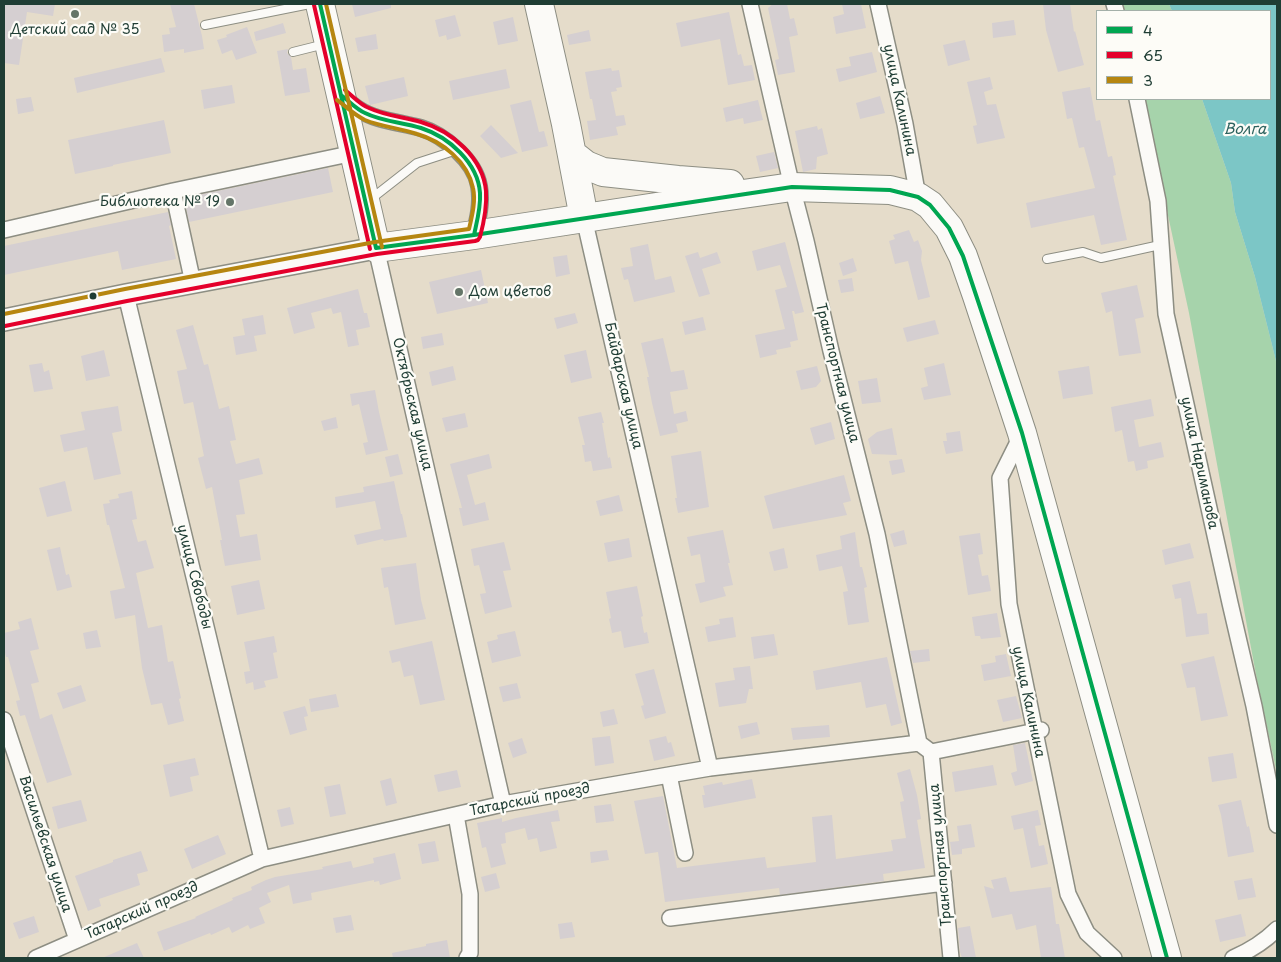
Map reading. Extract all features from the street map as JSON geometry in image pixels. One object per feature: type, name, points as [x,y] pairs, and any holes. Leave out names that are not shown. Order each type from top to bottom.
[{"type":"highway","name":"Октябрьская улица","points":[[320,4],[376,248]]},
{"type":"highway","name":"Байдарская улица","points":[[539,4],[584,218]]},
{"type":"highway","points":[[572,154],[586,166],[603,172],[678,180],[792,187],[890,190],[918,197],[930,205],[950,228],[977,296],[1022,433],[1167,958]]},
{"type":"highway","points":[[376,248],[474,236],[792,187]]},
{"type":"main road","points":[[4,320],[376,248]]},
{"type":"street","name":"Транспортная улица","points":[[750,4],[831,351],[877,534],[919,743]]},
{"type":"street","name":"улица Калинина","points":[[878,4],[905,124],[918,197]]},
{"type":"street","points":[[341,94],[358,109],[373,116],[423,128],[440,136],[472,166],[479,185],[480,208],[474,236]]},
{"type":"street","name":"улица Нариманова","points":[[1137,100],[1158,201],[1166,314],[1254,706],[1277,824]]},
{"type":"street","points":[[4,230],[174,191],[354,153]]},
{"type":"street","points":[[174,191],[193,282]]},
{"type":"street","name":"Байдарская улица","points":[[584,218],[710,768]]},
{"type":"street","name":"Октябрьская улица","points":[[376,248],[503,804]]},
{"type":"street","name":"улица Свободы","points":[[126,295],[262,859]]},
{"type":"street","name":"улица Калинина","points":[[1022,433],[1000,478],[1008,604],[1037,730],[1068,894],[1087,933],[1114,958]]},
{"type":"street","name":"Васильевская улица","points":[[4,720],[77,940]]},
{"type":"street","points":[[919,743],[931,752],[1037,730]]},
{"type":"street","name":"Татарский проезд","points":[[36,958],[262,859],[503,804],[710,768],[919,743]]},
{"type":"street","name":"Транспортная улица","points":[[931,752],[951,958]]},
{"type":"street","points":[[669,775],[685,853]]},
{"type":"street","points":[[456,815],[470,894],[470,954],[467,958]]},
{"type":"street","points":[[670,918],[944,883]]},
{"type":"street","points":[[1233,958],[1263,942],[1277,929]]},
{"type":"lane","points":[[205,25],[310,4]]},
{"type":"lane","points":[[293,52],[329,43]]},
{"type":"lane","points":[[366,202],[417,164],[457,150]]},
{"type":"lane","points":[[1048,259],[1083,252],[1101,258],[1160,245]]},
{"type":"green space","points":[[1123,4],[1169,4],[1172,10],[1125,10]]},
{"type":"green space","points":[[1143,100],[1202,100],[1231,183],[1235,212],[1255,277],[1277,365],[1277,774],[1257,680],[1189,313]]},
{"type":"water","name":"Волга","points":[[1169,4],[1277,4],[1277,365],[1255,277],[1235,212],[1231,183],[1202,100],[1271,100],[1271,10],[1172,10]]},
{"type":"building","points":[[4,4],[55,4],[53,16],[27,12],[19,65],[4,63]]},
{"type":"building","points":[[170,4],[194,4],[204,49],[184,53],[184,49],[164,52],[162,35],[170,34],[169,28],[176,27]]},
{"type":"building","points":[[352,4],[391,4],[391,8],[355,17]]},
{"type":"building","points":[[773,4],[787,4],[790,19],[794,18],[798,35],[789,37],[795,72],[778,75],[775,60],[779,59],[768,8]]},
{"type":"building","points":[[842,4],[861,4],[866,28],[836,34],[833,17],[844,14]]},
{"type":"building","points":[[1043,4],[1070,4],[1074,32],[1084,65],[1058,72],[1046,30]]},
{"type":"building","points":[[729,12],[738,55],[741,54],[744,66],[752,65],[755,80],[728,85],[720,39],[681,47],[676,23]]},
{"type":"building","points":[[455,15],[461,36],[447,40],[446,35],[439,37],[435,20]]},
{"type":"building","points":[[513,17],[518,41],[498,45],[493,22]]},
{"type":"building","points":[[1014,20],[1016,35],[993,38],[992,23]]},
{"type":"building","points":[[283,23],[286,33],[256,41],[254,32]]},
{"type":"building","points":[[247,27],[257,53],[236,60],[232,50],[222,54],[217,40]]},
{"type":"building","points":[[589,30],[591,41],[569,45],[567,35]]},
{"type":"building","points":[[376,34],[378,49],[358,52],[355,38]]},
{"type":"building","points":[[965,40],[970,60],[948,66],[943,45]]},
{"type":"building","points":[[288,49],[287,53],[291,57],[293,70],[306,68],[310,92],[285,96],[277,51]]},
{"type":"building","points":[[872,52],[877,72],[839,82],[836,69],[851,66],[849,57]]},
{"type":"building","points":[[161,58],[165,72],[77,93],[74,78]]},
{"type":"building","points":[[611,68],[612,71],[619,70],[622,87],[616,88],[617,91],[611,92],[616,116],[624,115],[626,125],[616,127],[618,135],[590,140],[587,121],[596,120],[585,72]]},
{"type":"building","points":[[506,69],[510,88],[453,100],[449,81]]},
{"type":"building","points":[[404,77],[408,96],[370,105],[365,86]]},
{"type":"building","points":[[990,77],[993,89],[984,92],[987,105],[996,104],[1005,138],[977,144],[973,126],[977,125],[967,82]]},
{"type":"building","points":[[232,85],[235,103],[204,109],[201,90]]},
{"type":"building","points":[[1090,87],[1096,121],[1100,120],[1108,157],[1112,156],[1116,175],[1113,176],[1127,240],[1101,245],[1094,215],[1031,228],[1026,203],[1095,188],[1084,147],[1079,148],[1072,118],[1067,119],[1062,92]]},
{"type":"building","points":[[880,96],[885,113],[860,119],[856,103]]},
{"type":"building","points":[[31,97],[34,111],[18,114],[16,99]]},
{"type":"building","points":[[531,100],[539,132],[544,131],[548,146],[522,152],[510,105]]},
{"type":"building","points":[[758,100],[763,120],[744,124],[743,118],[726,122],[723,108]]},
{"type":"building","points":[[164,120],[171,153],[75,174],[68,140]]},
{"type":"building","points":[[491,125],[518,153],[501,158],[480,136]]},
{"type":"building","points":[[817,126],[818,130],[822,128],[828,154],[817,157],[816,169],[803,172],[795,131]]},
{"type":"building","points":[[774,152],[778,168],[760,172],[756,156]]},
{"type":"building","points":[[328,168],[333,192],[189,222],[184,198]]},
{"type":"building","points":[[168,212],[176,259],[122,270],[118,251],[4,275],[4,246]]},
{"type":"building","points":[[909,230],[914,242],[918,240],[922,251],[921,260],[930,297],[918,300],[908,261],[895,264],[889,241],[895,239],[893,235]]},
{"type":"building","points":[[785,242],[804,312],[795,314],[792,311],[798,340],[790,342],[791,347],[776,350],[777,354],[760,358],[755,335],[785,329],[775,290],[787,287],[780,265],[757,271],[752,251]]},
{"type":"building","points":[[648,244],[655,280],[671,276],[675,292],[634,302],[628,279],[624,280],[621,268],[633,266],[630,248]]},
{"type":"building","points":[[698,252],[700,258],[717,252],[721,263],[702,269],[710,294],[699,297],[685,256]]},
{"type":"building","points":[[567,255],[570,274],[556,277],[553,257]]},
{"type":"building","points":[[853,258],[857,271],[843,276],[839,263]]},
{"type":"building","name":"Дом цветов","points":[[481,270],[488,303],[437,314],[429,282]]},
{"type":"building","points":[[852,278],[854,291],[841,293],[838,280]]},
{"type":"building","points":[[1137,285],[1144,317],[1135,319],[1141,353],[1119,356],[1112,311],[1106,313],[1101,293]]},
{"type":"building","points":[[358,289],[364,313],[367,313],[370,327],[356,330],[359,345],[348,347],[341,312],[333,314],[331,308],[311,313],[315,328],[294,334],[287,308]]},
{"type":"building","points":[[575,313],[578,323],[557,329],[554,318]]},
{"type":"building","points":[[263,315],[266,334],[254,336],[257,351],[236,355],[233,337],[245,335],[242,319]]},
{"type":"building","points":[[703,317],[706,330],[685,335],[682,322]]},
{"type":"building","points":[[935,320],[939,334],[907,342],[903,328]]},
{"type":"building","points":[[193,325],[204,365],[208,364],[219,409],[229,406],[236,440],[230,441],[236,464],[259,458],[263,474],[239,480],[245,514],[236,515],[240,537],[257,534],[261,560],[225,566],[212,487],[206,489],[198,458],[204,456],[193,402],[184,404],[177,371],[187,369],[176,330]]},
{"type":"building","points":[[442,333],[444,345],[423,349],[421,337]]},
{"type":"building","points":[[663,338],[671,372],[684,370],[688,389],[670,392],[674,414],[686,411],[688,421],[676,424],[678,432],[660,436],[641,343]]},
{"type":"building","points":[[104,350],[110,376],[86,381],[81,356]]},
{"type":"building","points":[[586,350],[592,378],[571,383],[564,355]]},
{"type":"building","points":[[42,363],[44,372],[49,370],[53,389],[34,392],[29,365]]},
{"type":"building","points":[[944,363],[951,395],[924,400],[921,388],[928,386],[924,368]]},
{"type":"building","points":[[453,366],[456,380],[432,386],[429,372]]},
{"type":"building","points":[[817,366],[821,381],[816,387],[801,390],[796,371]]},
{"type":"building","points":[[1089,366],[1093,394],[1063,399],[1058,371]]},
{"type":"building","points":[[877,378],[881,402],[862,404],[858,381]]},
{"type":"building","points":[[375,390],[388,450],[366,455],[363,443],[368,442],[359,404],[352,406],[350,394]]},
{"type":"building","points":[[1151,399],[1154,416],[1134,420],[1139,447],[1161,442],[1164,457],[1147,461],[1148,468],[1136,471],[1134,461],[1128,462],[1122,430],[1115,432],[1111,407]]},
{"type":"building","points":[[118,406],[122,431],[112,433],[121,474],[94,480],[87,447],[64,452],[60,435],[85,430],[81,412]]},
{"type":"building","points":[[601,412],[608,458],[610,457],[612,468],[593,471],[591,461],[585,462],[582,445],[585,445],[578,417]]},
{"type":"building","points":[[465,413],[468,427],[446,432],[442,418]]},
{"type":"building","points":[[336,417],[338,428],[324,431],[321,421]]},
{"type":"building","points":[[831,422],[835,439],[815,445],[810,428]]},
{"type":"building","points":[[892,428],[897,455],[872,454],[868,439],[877,432]]},
{"type":"building","points":[[960,431],[963,451],[946,454],[943,441],[947,441],[946,433]]},
{"type":"building","points":[[701,451],[709,507],[678,513],[671,456]]},
{"type":"building","points":[[398,454],[403,474],[390,477],[385,457]]},
{"type":"building","points":[[489,454],[492,468],[467,475],[475,505],[485,502],[489,520],[463,526],[459,508],[462,508],[450,464]]},
{"type":"building","points":[[902,459],[905,472],[892,475],[889,461]]},
{"type":"building","points":[[844,475],[851,501],[843,503],[847,515],[773,529],[764,496]]},
{"type":"building","points":[[65,481],[72,511],[47,517],[39,488]]},
{"type":"building","points":[[394,481],[407,537],[384,541],[383,539],[357,545],[354,535],[381,529],[375,501],[336,508],[335,497],[364,492],[363,487]]},
{"type":"building","points":[[132,491],[137,519],[132,520],[138,542],[146,540],[154,568],[136,573],[148,628],[162,625],[168,662],[173,661],[181,698],[179,699],[184,721],[168,725],[162,703],[151,705],[142,668],[135,615],[115,619],[110,591],[125,588],[103,504],[110,503],[109,500],[119,498],[118,494]]},
{"type":"building","points":[[619,495],[623,511],[600,516],[596,501]]},
{"type":"building","points":[[723,530],[733,585],[723,587],[726,596],[700,603],[695,584],[705,582],[700,554],[691,556],[687,537]]},
{"type":"building","points":[[904,530],[907,544],[894,547],[890,534]]},
{"type":"building","points":[[855,532],[860,567],[862,567],[867,587],[864,588],[869,622],[848,625],[843,592],[848,591],[842,566],[819,571],[816,555],[842,549],[840,536]]},
{"type":"building","points":[[980,533],[983,554],[978,555],[982,576],[988,575],[991,591],[968,595],[959,536]]},
{"type":"building","points":[[629,538],[632,557],[608,562],[604,543]]},
{"type":"building","points":[[504,542],[511,570],[503,571],[512,607],[485,614],[480,594],[486,593],[479,565],[474,566],[471,549]]},
{"type":"building","points":[[1190,543],[1194,558],[1165,565],[1162,550]]},
{"type":"building","points":[[60,547],[66,575],[69,574],[72,587],[57,591],[47,550]]},
{"type":"building","points":[[784,548],[788,568],[774,571],[769,552]]},
{"type":"building","points":[[416,563],[421,600],[426,619],[395,625],[388,587],[384,588],[381,568]]},
{"type":"building","points":[[259,580],[265,609],[237,615],[231,586]]},
{"type":"building","points":[[1190,581],[1197,614],[1207,613],[1209,634],[1186,637],[1181,598],[1175,599],[1172,585]]},
{"type":"building","points":[[637,586],[643,616],[641,617],[644,633],[647,632],[649,643],[624,648],[621,631],[612,633],[606,592]]},
{"type":"building","points":[[997,613],[1001,637],[981,639],[980,636],[975,636],[972,617]]},
{"type":"building","points":[[733,617],[736,637],[708,642],[705,627],[720,624],[719,619]]},
{"type":"building","points":[[31,618],[39,649],[30,651],[39,682],[31,684],[40,719],[52,714],[72,775],[47,783],[25,715],[20,716],[16,701],[20,700],[4,648],[4,633],[20,629],[18,622]]},
{"type":"building","points":[[97,630],[101,647],[86,649],[83,633]]},
{"type":"building","points":[[515,631],[521,656],[492,663],[487,642],[498,639],[497,635]]},
{"type":"building","points":[[774,634],[778,655],[754,659],[751,637]]},
{"type":"building","points":[[274,636],[277,652],[273,653],[278,678],[264,681],[266,687],[254,690],[253,682],[246,684],[244,672],[250,671],[244,642]]},
{"type":"building","points":[[432,641],[445,700],[420,705],[413,675],[404,677],[400,661],[392,663],[389,651]]},
{"type":"building","points":[[929,649],[930,661],[913,663],[910,651]]},
{"type":"building","points":[[1006,654],[1011,676],[984,681],[981,665],[996,662],[995,656]]},
{"type":"building","points":[[1214,656],[1228,716],[1201,721],[1195,687],[1187,688],[1181,664]]},
{"type":"building","points":[[887,657],[902,723],[891,726],[886,704],[866,708],[861,682],[816,690],[813,671]]},
{"type":"building","points":[[750,666],[753,689],[749,689],[746,703],[719,707],[715,683],[735,680],[733,668]]},
{"type":"building","points":[[654,669],[666,713],[645,719],[641,706],[644,705],[635,674]]},
{"type":"building","points":[[517,683],[521,698],[503,702],[499,687]]},
{"type":"building","points":[[81,685],[86,701],[63,709],[57,693]]},
{"type":"building","points":[[336,694],[339,707],[311,712],[309,699]]},
{"type":"building","points":[[1016,696],[1022,718],[1003,722],[997,700]]},
{"type":"building","points":[[305,706],[308,716],[304,717],[307,730],[290,735],[283,712]]},
{"type":"building","points":[[614,709],[618,724],[603,727],[600,712]]},
{"type":"building","points":[[757,722],[760,734],[741,739],[738,726]]},
{"type":"building","points":[[829,725],[830,737],[793,740],[791,728]]},
{"type":"building","points":[[610,736],[614,763],[595,766],[592,738]]},
{"type":"building","points":[[666,736],[668,743],[671,742],[675,756],[654,761],[649,740]]},
{"type":"building","points":[[522,738],[527,753],[513,758],[508,743]]},
{"type":"building","points":[[1025,743],[1033,781],[1015,786],[1011,773],[1017,771],[1013,745]]},
{"type":"building","points":[[1233,753],[1237,778],[1212,782],[1208,757]]},
{"type":"building","points":[[195,758],[199,775],[190,777],[193,791],[170,797],[163,765]]},
{"type":"building","points":[[993,765],[997,785],[955,792],[952,772]]},
{"type":"building","points":[[910,769],[921,819],[917,820],[925,868],[883,874],[884,881],[780,895],[779,888],[665,902],[658,852],[645,854],[634,801],[663,796],[677,868],[765,857],[767,868],[816,862],[812,817],[832,815],[836,859],[893,851],[891,840],[906,838],[900,802],[904,801],[897,773]]},
{"type":"building","points":[[457,770],[461,787],[438,792],[434,775]]},
{"type":"building","points":[[391,778],[397,803],[386,806],[380,781]]},
{"type":"building","points":[[752,779],[756,798],[704,808],[702,795],[705,795],[703,786],[722,782],[723,785]]},
{"type":"building","points":[[340,784],[346,814],[330,817],[324,787]]},
{"type":"building","points":[[81,800],[87,821],[58,829],[52,807]]},
{"type":"building","points":[[1241,800],[1254,852],[1228,857],[1218,805]]},
{"type":"building","points":[[611,804],[614,821],[596,823],[594,806]]},
{"type":"building","points":[[290,807],[294,824],[281,827],[277,810]]},
{"type":"building","points":[[558,810],[560,821],[551,822],[557,848],[540,852],[537,838],[528,840],[525,828],[505,833],[506,843],[501,844],[506,864],[491,868],[486,847],[482,848],[477,823],[502,818],[502,822]]},
{"type":"building","points":[[1038,810],[1041,825],[1035,826],[1039,846],[1044,845],[1048,864],[1031,868],[1023,828],[1014,830],[1011,816]]},
{"type":"building","points":[[971,824],[975,847],[962,849],[962,854],[952,855],[950,842],[959,841],[957,826]]},
{"type":"building","points":[[218,835],[226,854],[192,869],[184,849]]},
{"type":"building","points":[[435,841],[439,861],[422,864],[418,844]]},
{"type":"building","points":[[607,850],[609,860],[591,863],[590,852]]},
{"type":"building","points":[[141,851],[148,871],[137,874],[140,885],[99,899],[101,906],[88,911],[75,876],[113,862],[113,860]]},
{"type":"building","points":[[395,853],[401,879],[380,885],[379,881],[374,882],[374,880],[311,893],[312,900],[293,904],[289,885],[267,893],[271,902],[259,908],[265,923],[250,929],[248,925],[232,933],[229,927],[164,951],[157,932],[196,918],[233,900],[232,898],[252,890],[251,887],[266,880],[323,869],[322,867],[351,861],[353,868],[374,863],[373,858]]},
{"type":"building","points":[[496,873],[500,888],[485,892],[481,877]]},
{"type":"building","points":[[1006,877],[1010,892],[1051,887],[1056,924],[1059,924],[1065,958],[1041,958],[1036,925],[1016,930],[1012,914],[992,918],[984,886],[994,889],[991,880]]},
{"type":"building","points":[[1252,878],[1256,897],[1238,900],[1234,881]]},
{"type":"building","points":[[1241,914],[1246,936],[1220,942],[1215,920]]},
{"type":"building","points":[[351,915],[354,930],[336,933],[333,918]]},
{"type":"building","points":[[34,916],[39,932],[19,939],[13,923]]},
{"type":"building","points":[[572,922],[575,937],[560,939],[558,924]]},
{"type":"building","points":[[970,926],[976,958],[962,958],[958,928]]},
{"type":"building","points":[[447,940],[450,958],[393,958],[392,953]]},
{"type":"building","points":[[137,943],[144,958],[102,958]]},
{"type":"transit line","name":"4","points":[[320,4],[376,248],[792,187],[890,190],[918,197],[930,205],[949,228],[963,256],[1022,433],[1167,958]]},
{"type":"transit line","name":"3","points":[[326,4],[382,247]]},
{"type":"transit line","name":"65","points":[[314,5],[370,249]]},
{"type":"transit line","name":"65","points":[[5,326],[377,254],[478,240],[485,214],[486,191],[484,179],[472,157],[454,139],[433,126],[375,111],[359,102],[345,90]]},
{"type":"transit line","name":"4","points":[[341,95],[372,116],[431,132],[442,138],[460,153],[474,171],[480,193],[474,235]]},
{"type":"transit line","name":"3","points":[[4,314],[375,242],[469,229],[474,193],[470,179],[460,161],[444,147],[426,137],[365,120],[337,100]]},
{"type":"place","name":"Детский сад № 35","points":[[75,14]]},
{"type":"place","name":"Библиотека № 19","points":[[230,202]]},
{"type":"place","name":"Дом цветов","points":[[459,292]]}]
